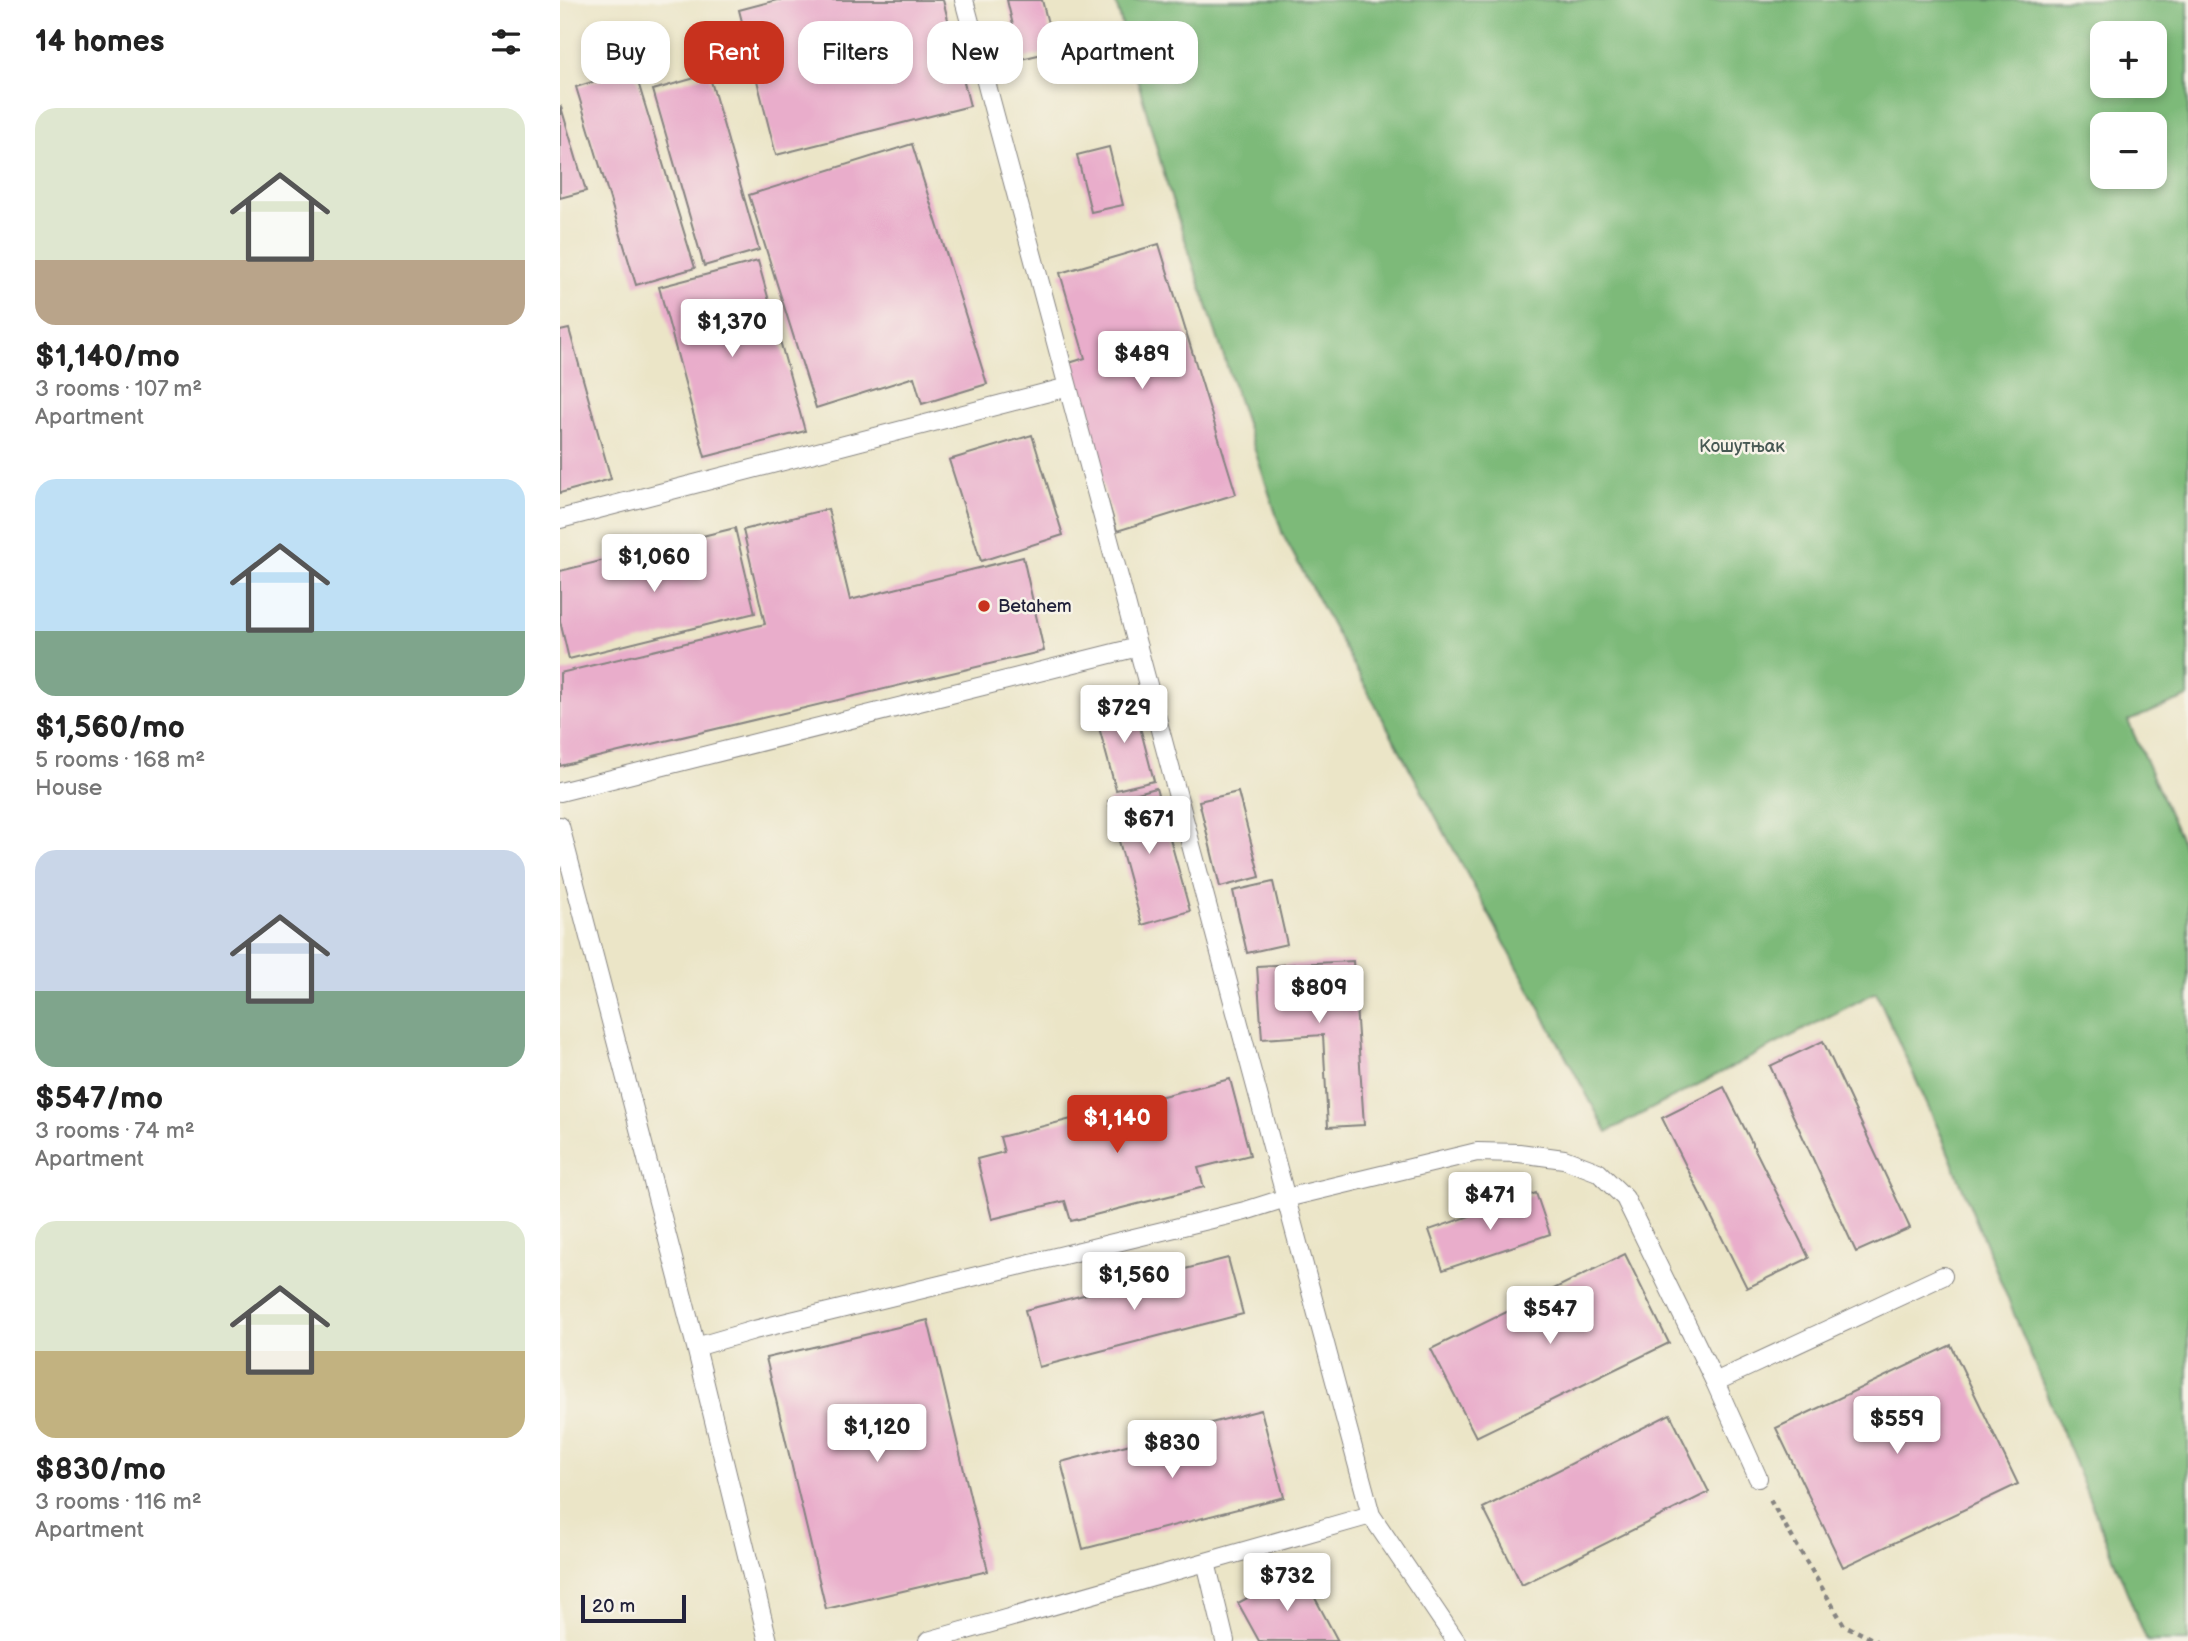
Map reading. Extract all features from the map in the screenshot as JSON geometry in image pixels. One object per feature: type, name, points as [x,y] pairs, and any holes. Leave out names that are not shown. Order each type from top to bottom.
[{"type":"lane","points":[[964,0],[1371,1515],[1456,1641]]},
{"type":"lane","points":[[560,519],[1068,387]]},
{"type":"lane","points":[[560,792],[1138,647]]},
{"type":"lane","points":[[560,826],[696,1347],[768,1641]]},
{"type":"lane","points":[[696,1347],[754,1330],[1477,1152],[1519,1153],[1563,1159],[1598,1172],[1625,1198],[1715,1382],[1758,1478]]},
{"type":"lane","points":[[1715,1382],[1942,1276]]},
{"type":"lane","points":[[928,1641],[1371,1515]]},
{"type":"lane","points":[[1206,1562],[1225,1641]]},
{"type":"path","points":[[1758,1478],[1844,1625],[1876,1641]]},
{"type":"green space","name":"Кошутњак","points":[[1115,0],[2188,0],[2188,697],[2128,721],[2188,856],[2188,1641],[2147,1641],[1942,1137],[1876,992],[1607,1132],[1283,535],[1168,188],[1139,84],[1198,84],[1198,21],[1121,21]]},
{"type":"building","points":[[777,0],[943,0],[948,21],[927,21],[927,84],[964,84],[970,106],[776,155],[758,84],[784,84],[784,21],[742,21],[739,10]]},
{"type":"building","points":[[1007,0],[1042,0],[1047,21],[1037,21],[1037,55],[1023,59],[1023,21],[1012,21]]},
{"type":"building","points":[[684,81],[684,84],[712,84],[759,250],[704,266],[653,90]]},
{"type":"building","points":[[586,84],[639,84],[695,268],[636,285],[576,87]]},
{"type":"building","points":[[560,108],[586,191],[560,198]]},
{"type":"building","points":[[912,144],[987,384],[922,404],[914,377],[816,408],[749,195]]},
{"type":"building","points":[[1109,147],[1123,205],[1091,212],[1077,155]]},
{"type":"building","points":[[1159,244],[1236,494],[1117,531],[1066,364],[1085,358],[1060,273]]},
{"type":"building","points":[[758,261],[805,431],[705,457],[659,287]]},
{"type":"building","points":[[569,329],[611,479],[560,493],[560,331]]},
{"type":"building","points":[[1032,435],[1063,535],[981,561],[949,460]]},
{"type":"building","points":[[828,509],[850,600],[1023,557],[1044,651],[560,766],[560,673],[765,624],[743,530]]},
{"type":"building","points":[[735,528],[755,613],[569,659],[560,621],[560,571]]},
{"type":"building","points":[[1133,700],[1154,781],[1116,790],[1094,709]]},
{"type":"building","points":[[1156,788],[1190,911],[1142,925],[1108,801]]},
{"type":"building","points":[[1238,792],[1260,877],[1220,887],[1199,801]]},
{"type":"building","points":[[1273,882],[1287,944],[1247,953],[1233,891]]},
{"type":"building","points":[[1353,961],[1364,1125],[1328,1127],[1323,1035],[1262,1039],[1257,966]]},
{"type":"building","points":[[1823,1041],[1910,1228],[1856,1252],[1770,1066]]},
{"type":"building","points":[[1230,1079],[1250,1155],[1198,1168],[1204,1187],[1071,1221],[1065,1201],[992,1219],[977,1159],[1004,1152],[1000,1137]]},
{"type":"building","points":[[1724,1087],[1809,1258],[1747,1288],[1662,1118]]},
{"type":"building","points":[[1536,1193],[1550,1234],[1443,1270],[1429,1230]]},
{"type":"building","points":[[1625,1254],[1669,1343],[1476,1437],[1431,1349]]},
{"type":"building","points":[[1228,1258],[1243,1314],[1039,1367],[1025,1310]]},
{"type":"building","points":[[928,1320],[988,1571],[826,1609],[766,1358]]},
{"type":"building","points":[[1951,1345],[2018,1484],[1843,1567],[1776,1428]]},
{"type":"building","points":[[1261,1410],[1284,1497],[1083,1549],[1061,1462]]},
{"type":"building","points":[[1670,1414],[1709,1492],[1522,1585],[1483,1508]]},
{"type":"building","points":[[1300,1570],[1338,1641],[1259,1641],[1238,1603]]},
{"type":"place","name":"Betahem","points":[[984,606]]}]
